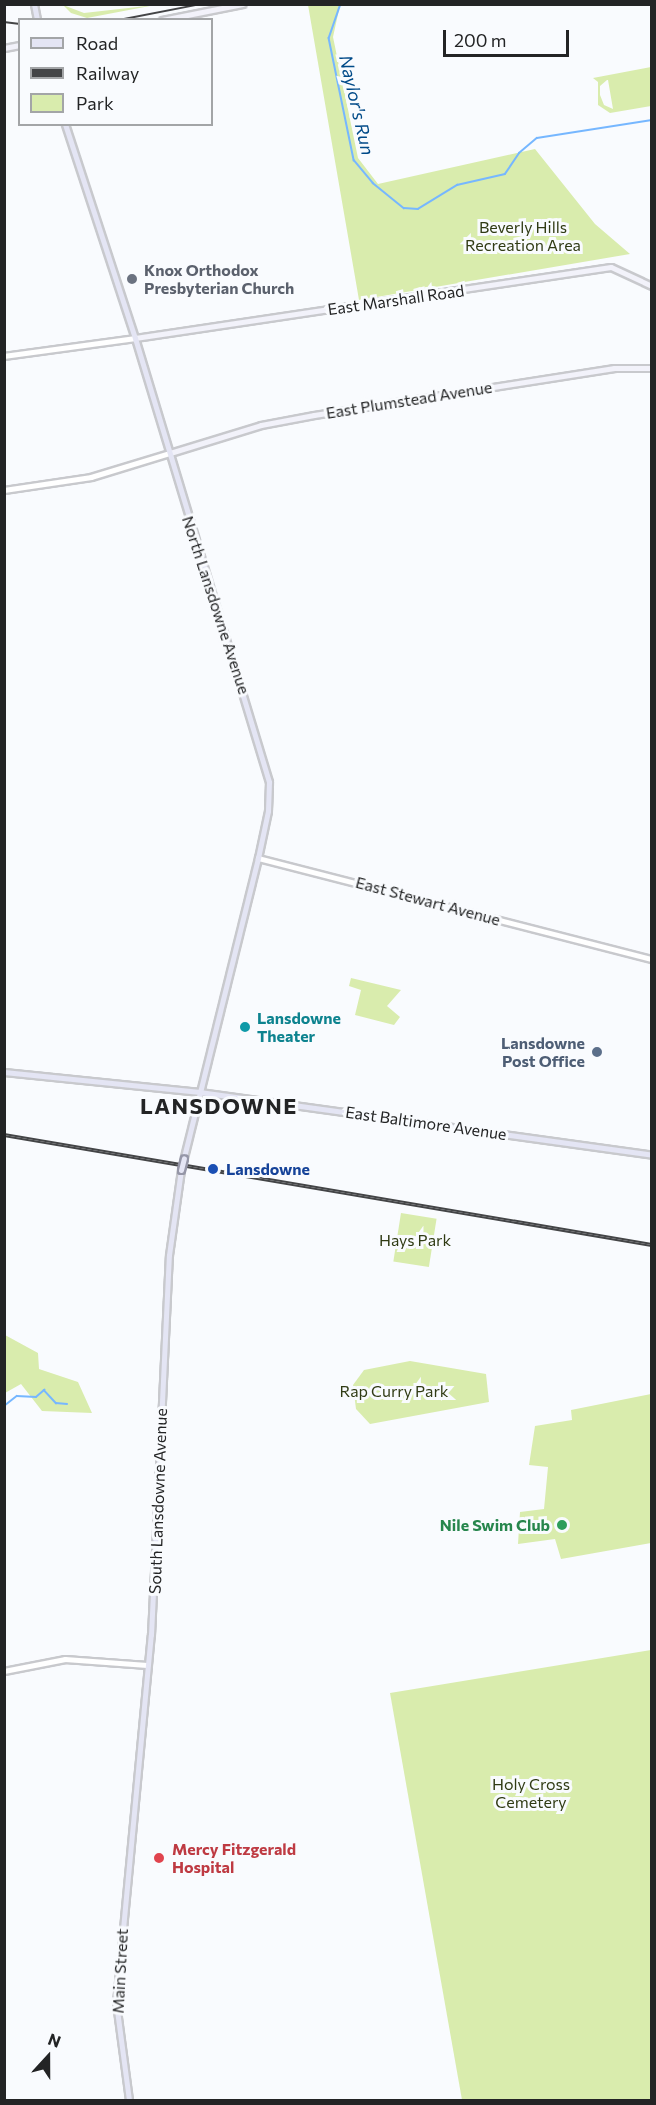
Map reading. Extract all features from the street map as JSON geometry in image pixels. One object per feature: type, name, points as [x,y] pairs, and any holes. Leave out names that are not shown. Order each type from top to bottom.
[{"type":"main road","points":[[172,18],[242,4]]},
{"type":"main road","name":"North Lansdowne Avenue","points":[[66,126],[135,338],[269,782],[268,812],[258,858],[200,1092]]},
{"type":"main road","name":"East Marshall Road","points":[[135,338],[612,267],[651,286]]},
{"type":"main road","name":"East Plumstead Avenue","points":[[170,453],[292,419],[614,368],[651,368]]},
{"type":"main road","name":"East Baltimore Avenue","points":[[4,1072],[200,1092],[651,1155]]},
{"type":"main road","name":"South Lansdowne Avenue","points":[[124,1912],[134,1843],[147,1665],[169,1255],[181,1170],[200,1092]]},
{"type":"main road","name":"Main Street","points":[[124,1912],[116,2011],[129,2100]]},
{"type":"street","points":[[4,356],[135,338]]},
{"type":"street","points":[[4,490],[91,477],[170,453]]},
{"type":"street","name":"East Stewart Avenue","points":[[258,858],[651,959]]},
{"type":"street","points":[[4,1671],[65,1659],[147,1665]]},
{"type":"green space","points":[[63,5],[84,13],[155,5],[87,18],[71,13]]},
{"type":"green space","name":"Beverly Hills Recreation Area","points":[[308,5],[340,5],[333,37],[358,158],[378,184],[535,149],[595,224],[630,254],[359,300]]},
{"type":"green space","points":[[651,67],[651,106],[610,113],[598,105],[598,82],[593,78]],"holes":[[[608,80],[613,109],[604,105],[600,95],[600,86]]]},
{"type":"green space","points":[[351,978],[401,990],[387,1006],[400,1017],[394,1025],[355,1015],[361,990],[349,986]]},
{"type":"green space","name":"Hays Park","points":[[401,1213],[437,1219],[429,1267],[393,1261]]},
{"type":"green space","points":[[5,1335],[38,1353],[39,1369],[78,1382],[92,1413],[42,1411],[21,1384],[5,1393]]},
{"type":"green space","name":"Rap Curry Park","points":[[410,1361],[486,1374],[489,1402],[370,1424],[356,1409],[353,1385],[364,1370]]},
{"type":"green space","points":[[651,1394],[651,1543],[561,1559],[555,1539],[518,1544],[520,1512],[544,1509],[548,1467],[529,1465],[535,1426],[572,1420],[571,1410]]},
{"type":"green space","name":"Holy Cross Cemetery","points":[[651,1650],[651,2100],[462,2100],[390,1693]]},
{"type":"waterway","name":"Naylor's Run","points":[[341,4],[329,38],[354,160],[373,183],[404,208],[418,209],[457,185],[505,174],[519,153],[537,138],[652,120]]},
{"type":"waterway","points":[[4,1406],[17,1396],[36,1397],[44,1390],[56,1403],[67,1404]]},
{"type":"tram line","points":[[129,18],[201,4]]},
{"type":"tram line","points":[[4,22],[18,24]]},
{"type":"railway","points":[[4,1135],[652,1245]]},
{"type":"place","name":"Knox Orthodox Presbyterian Church","points":[[132,279]]},
{"type":"place","name":"Lansdowne Theater","points":[[245,1027]]},
{"type":"place","name":"Lansdowne Post Office","points":[[597,1052]]},
{"type":"place","name":"Lansdowne","points":[[213,1169]]},
{"type":"place","name":"Nile Swim Club","points":[[562,1525]]},
{"type":"place","name":"Mercy Fitzgerald Hospital","points":[[159,1858]]},
{"type":"district","name":"LANSDOWNE","points":[[219,1106]]}]
